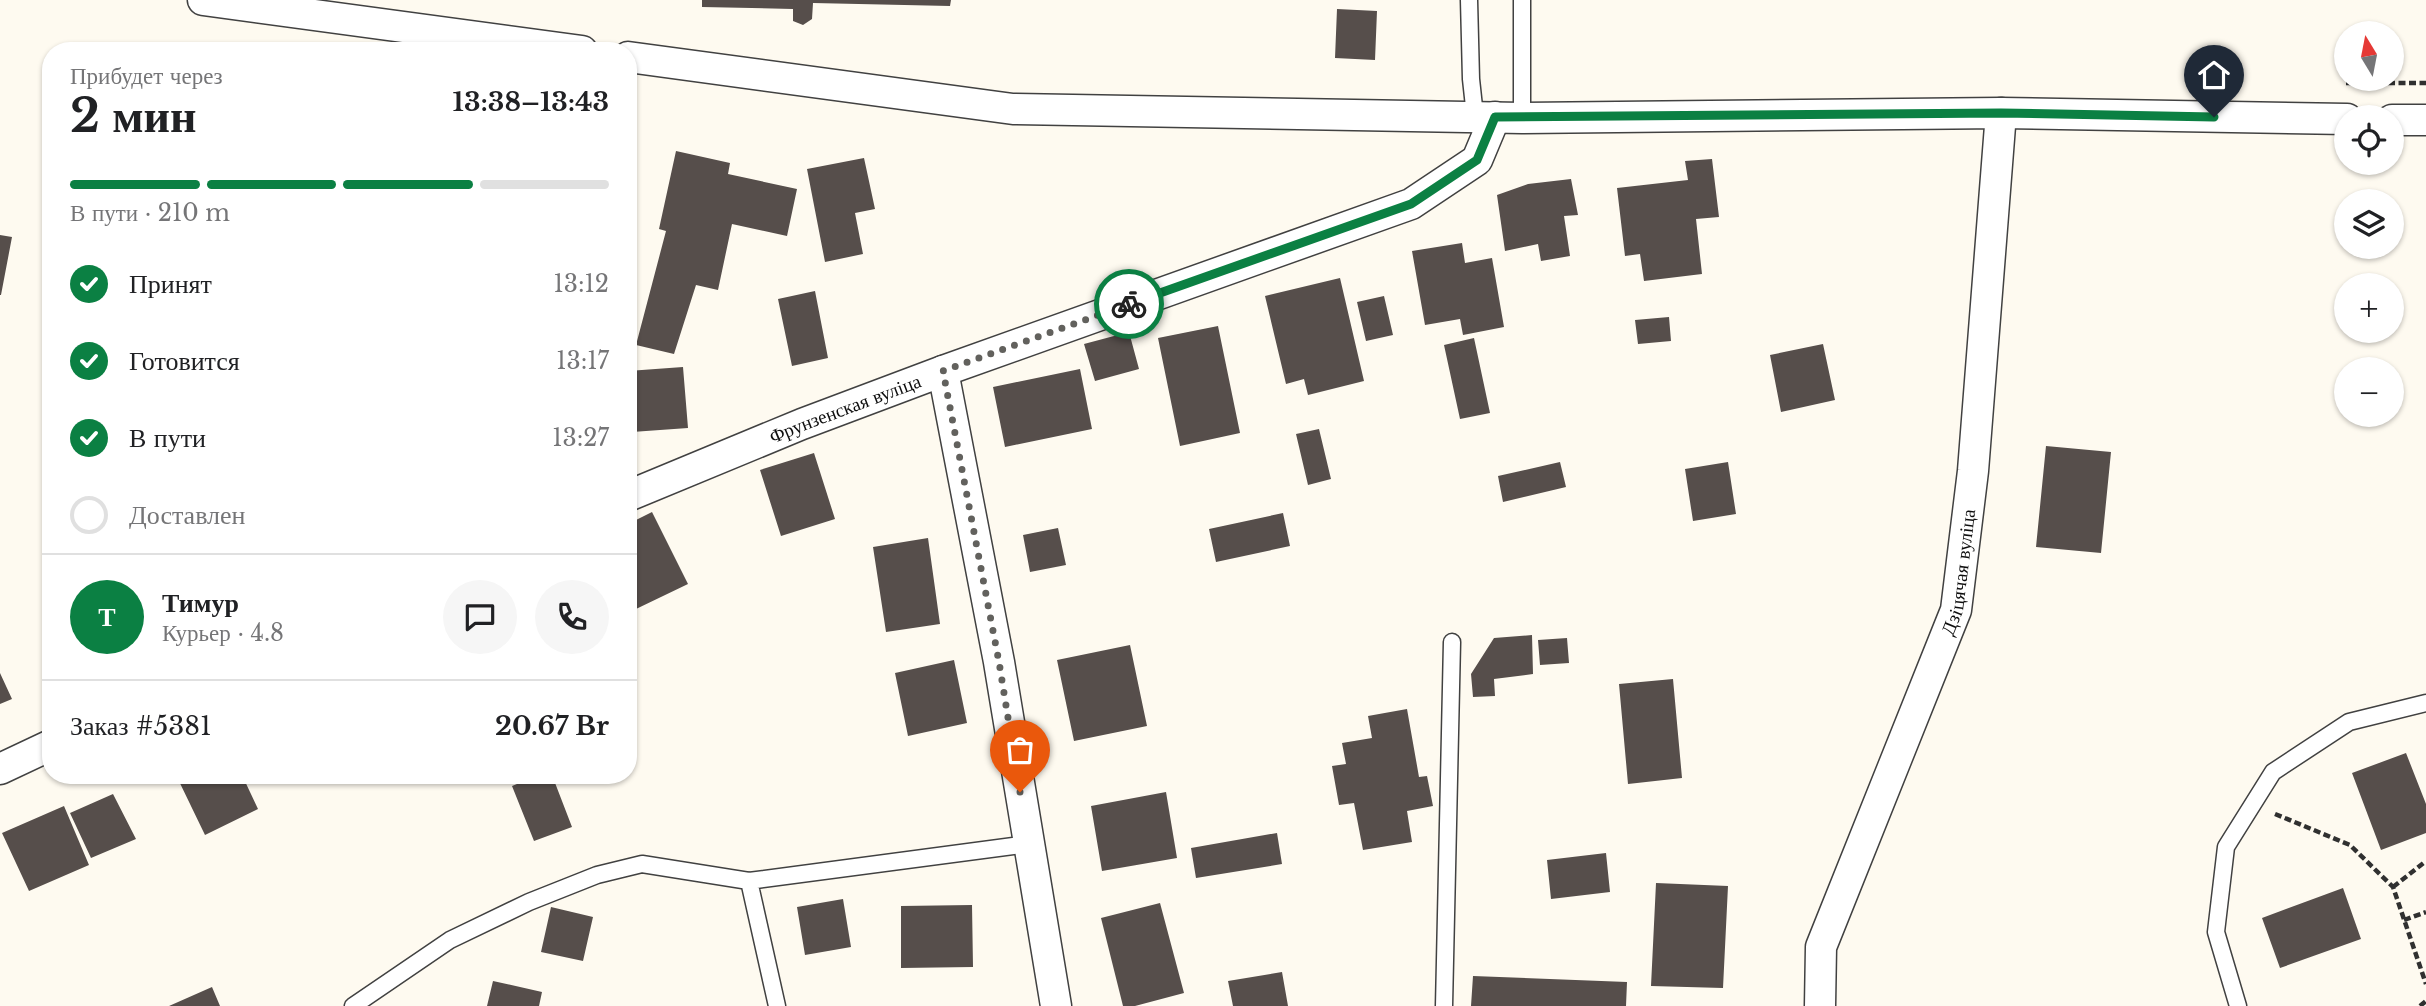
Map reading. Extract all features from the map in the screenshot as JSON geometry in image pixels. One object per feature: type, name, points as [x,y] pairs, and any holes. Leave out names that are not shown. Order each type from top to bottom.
[{"type":"street","points":[[203,0],[269,4],[522,42]]},
{"type":"street","points":[[637,58],[1013,109],[1497,117],[2001,113],[2334,119]]},
{"type":"street","name":"Дзіцячая вуліца","points":[[1820,1006],[1821,947],[1956,610],[1973,471],[2001,113]]},
{"type":"street","name":"Фрунзенская вуліца","points":[[637,492],[802,424],[943,371],[1411,204],[1477,160],[1497,117]]},
{"type":"street","points":[[2404,120],[2426,121]]},
{"type":"street","points":[[943,371],[999,662],[1056,1006]]},
{"type":"street","points":[[0,769],[42,749]]},
{"type":"lane","points":[[1469,0],[1471,79],[1497,117]]},
{"type":"lane","points":[[1497,117],[1522,0]]},
{"type":"lane","points":[[1444,1006],[1452,642]]},
{"type":"lane","points":[[2238,1006],[2216,932],[2226,847],[2252,805],[2273,772],[2349,722],[2426,703]]},
{"type":"lane","points":[[353,1006],[450,940],[529,902],[597,875],[642,864],[749,881],[1028,844]]},
{"type":"lane","points":[[749,881],[777,1006]]},
{"type":"path","points":[[2252,805],[2350,845],[2393,887],[2426,984]]},
{"type":"path","points":[[2393,887],[2426,861]]},
{"type":"path","points":[[2404,919],[2426,912]]},
{"type":"path","points":[[2420,1006],[2426,1000]]},
{"type":"building","points":[[702,0],[951,0],[950,6],[813,3],[812,19],[803,25],[793,21],[793,9],[702,7]]},
{"type":"building","points":[[1337,9],[1377,11],[1375,60],[1335,58]]},
{"type":"building","points":[[676,151],[730,163],[728,174],[797,189],[787,236],[732,224],[718,290],[696,285],[674,354],[637,345],[666,231],[659,229]]},
{"type":"building","points":[[864,158],[875,209],[855,213],[863,254],[825,262],[807,169]]},
{"type":"building","points":[[1712,159],[1719,217],[1696,219],[1702,274],[1644,281],[1640,254],[1625,256],[1617,188],[1688,180],[1685,161]]},
{"type":"building","points":[[1571,179],[1578,215],[1564,216],[1570,256],[1541,261],[1538,244],[1505,251],[1497,195],[1528,184]]},
{"type":"building","points":[[0,235],[12,237],[1,295],[0,295]]},
{"type":"building","points":[[1462,243],[1465,263],[1492,258],[1504,327],[1463,335],[1460,319],[1425,325],[1412,251]]},
{"type":"building","points":[[1340,278],[1364,381],[1308,395],[1304,379],[1286,384],[1265,296]]},
{"type":"building","points":[[815,291],[828,358],[792,366],[778,299]]},
{"type":"building","points":[[1384,296],[1393,335],[1366,341],[1357,302]]},
{"type":"building","points":[[1669,317],[1671,341],[1638,344],[1635,320]]},
{"type":"building","points":[[1218,326],[1240,433],[1180,446],[1158,338]]},
{"type":"building","points":[[1129,332],[1139,369],[1095,381],[1084,344]]},
{"type":"building","points":[[1474,338],[1490,413],[1460,419],[1444,345]]},
{"type":"building","points":[[1823,344],[1835,400],[1781,412],[1770,355]]},
{"type":"building","points":[[683,367],[688,428],[637,432],[637,370]]},
{"type":"building","points":[[1080,369],[1092,429],[1005,447],[993,387]]},
{"type":"building","points":[[1319,429],[1331,479],[1308,485],[1296,434]]},
{"type":"building","points":[[2046,446],[2111,452],[2101,553],[2036,547]]},
{"type":"building","points":[[814,453],[835,519],[781,536],[760,470]]},
{"type":"building","points":[[1560,462],[1566,487],[1503,502],[1498,476]]},
{"type":"building","points":[[1728,462],[1736,514],[1693,521],[1685,469]]},
{"type":"building","points":[[652,512],[688,584],[637,609],[637,520]]},
{"type":"building","points":[[1283,513],[1290,546],[1216,562],[1209,529]]},
{"type":"building","points":[[1058,528],[1066,565],[1030,572],[1023,535]]},
{"type":"building","points":[[928,538],[940,624],[886,632],[873,547]]},
{"type":"building","points":[[1532,635],[1533,674],[1494,679],[1495,696],[1473,697],[1471,674],[1494,638]]},
{"type":"building","points":[[1567,638],[1569,663],[1540,665],[1538,640]]},
{"type":"building","points":[[1130,645],[1147,726],[1074,741],[1057,660]]},
{"type":"building","points":[[954,660],[967,723],[908,736],[895,673]]},
{"type":"building","points":[[0,673],[12,699],[0,704]]},
{"type":"building","points":[[1673,679],[1682,778],[1628,784],[1619,684]]},
{"type":"building","points":[[1407,709],[1419,777],[1427,776],[1433,806],[1407,811],[1412,842],[1363,850],[1354,803],[1339,805],[1332,766],[1346,764],[1342,743],[1372,738],[1368,716]]},
{"type":"building","points":[[2406,753],[2426,804],[2426,833],[2381,850],[2352,773]]},
{"type":"building","points":[[180,784],[246,784],[258,809],[205,835]]},
{"type":"building","points":[[555,784],[572,827],[534,841],[512,786]]},
{"type":"building","points":[[1166,792],[1177,858],[1102,871],[1091,806]]},
{"type":"building","points":[[113,794],[136,839],[91,858],[70,813]]},
{"type":"building","points":[[64,806],[89,865],[29,891],[2,833]]},
{"type":"building","points":[[1277,833],[1282,864],[1196,878],[1191,848]]},
{"type":"building","points":[[1606,853],[1610,892],[1551,899],[1547,860]]},
{"type":"building","points":[[1656,883],[1728,886],[1723,988],[1651,986]]},
{"type":"building","points":[[2343,888],[2361,939],[2280,968],[2262,918]]},
{"type":"building","points":[[843,899],[851,947],[805,955],[797,907]]},
{"type":"building","points":[[1160,903],[1184,993],[1135,1006],[1123,1006],[1101,918]]},
{"type":"building","points":[[972,905],[973,967],[901,968],[901,906]]},
{"type":"building","points":[[551,907],[593,917],[583,961],[541,952]]},
{"type":"building","points":[[1282,972],[1288,1006],[1233,1006],[1228,981]]},
{"type":"building","points":[[1473,976],[1627,982],[1626,1006],[1471,1006]]},
{"type":"building","points":[[493,981],[542,992],[539,1006],[487,1006]]},
{"type":"building","points":[[212,987],[220,1006],[169,1006]]},
{"type":"way so far","points":[[1020,792],[999,662],[943,371],[1129,304]]},
{"type":"route","points":[[1129,304],[1411,204],[1477,160],[1495,117],[2001,113],[2214,117]]}]
